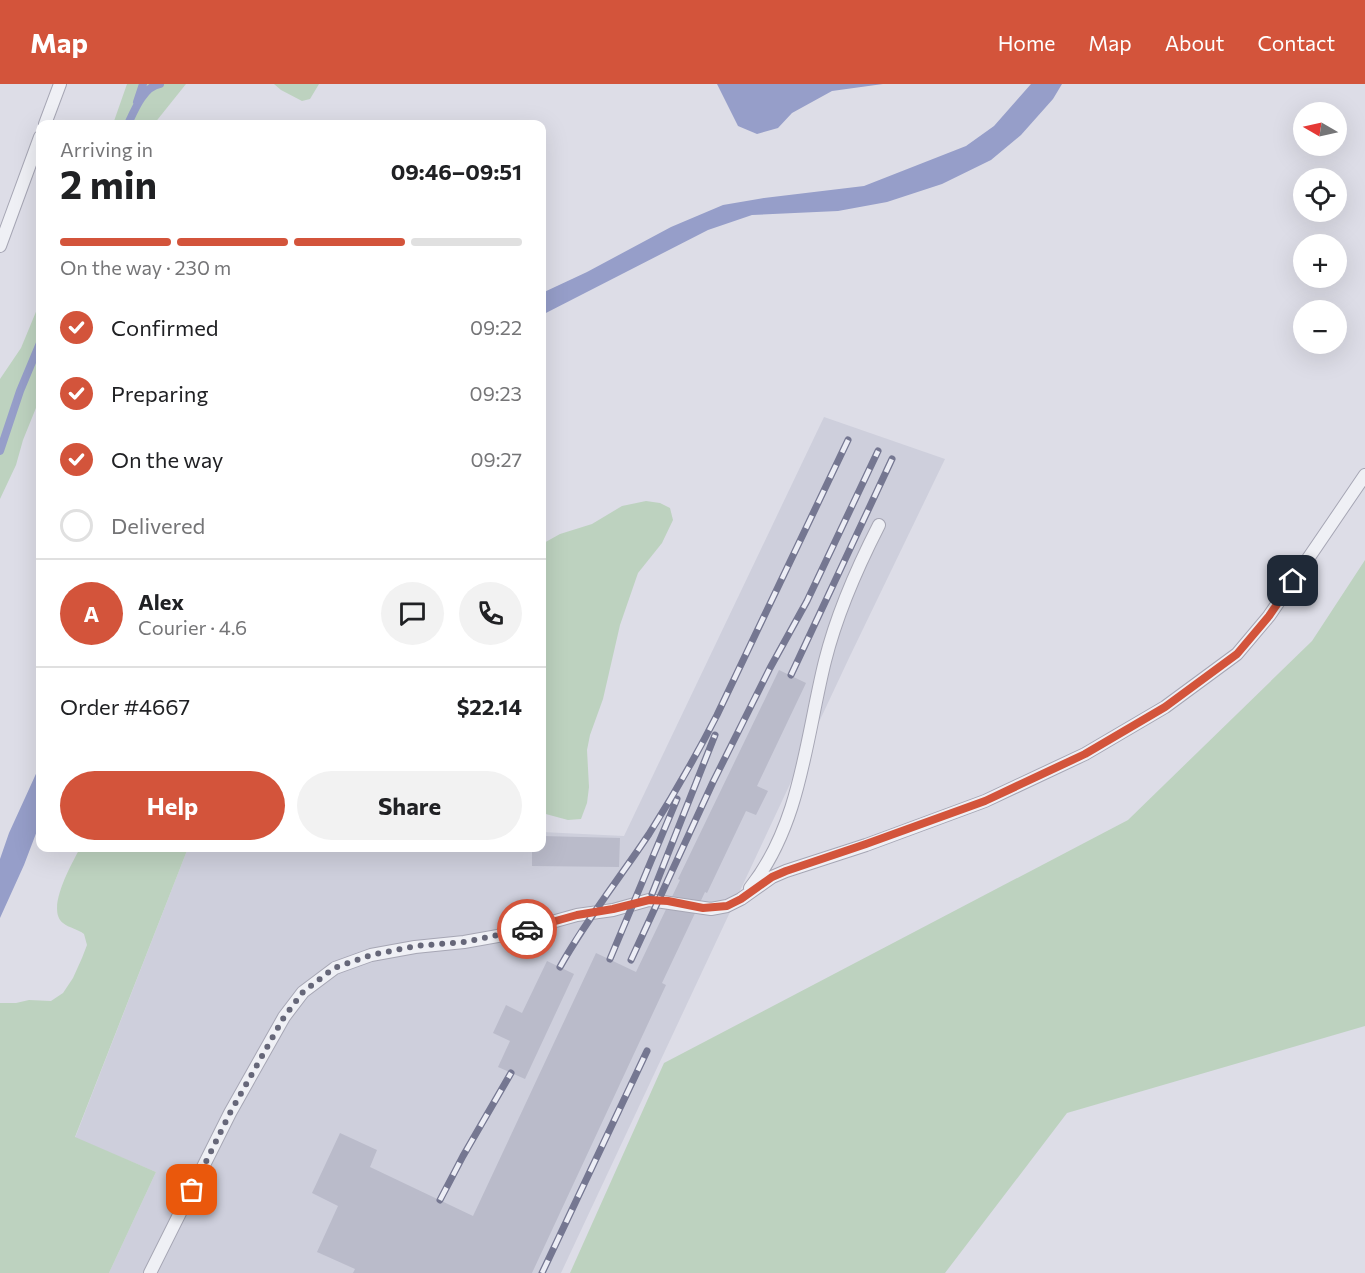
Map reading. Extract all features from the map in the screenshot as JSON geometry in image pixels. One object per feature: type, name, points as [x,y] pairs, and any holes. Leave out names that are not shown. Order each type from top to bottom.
[{"type":"lane","points":[[46,120],[60,84]]},
{"type":"lane","points":[[0,246],[36,148]]},
{"type":"lane","points":[[150,1273],[230,1113],[284,1017],[303,992],[334,968],[371,955],[416,946],[464,942],[509,934],[577,915],[649,900],[711,909],[727,906],[772,877],[786,871],[985,801],[1085,754],[1165,707],[1237,654],[1269,616],[1365,475]]},
{"type":"lane","points":[[741,899],[767,862],[786,823],[802,770],[831,639],[849,586],[879,525]]},
{"type":"shaded area","points":[[824,417],[945,459],[849,658],[561,1273],[109,1273],[156,1172],[75,1138],[186,852],[546,852],[546,832],[624,836]]},
{"type":"green space","points":[[127,84],[186,84],[157,120],[114,120]]},
{"type":"green space","points":[[274,84],[319,84],[310,99],[302,101]]},
{"type":"green space","points":[[36,312],[36,408],[16,465],[0,499],[0,379],[21,348]]},
{"type":"green space","points":[[646,501],[660,503],[670,508],[673,520],[662,543],[638,573],[620,625],[603,699],[590,735],[587,750],[589,787],[587,803],[581,819],[568,820],[546,814],[546,542],[560,534],[592,524],[622,506]]},
{"type":"green space","points":[[1365,560],[1365,1026],[1067,1113],[945,1273],[570,1273],[664,1063],[1128,820],[1312,641]]},
{"type":"green space","points":[[78,852],[186,852],[75,1137],[156,1172],[109,1273],[0,1273],[0,1003],[29,1000],[51,1001],[63,993],[73,978],[87,945],[84,934],[63,923],[58,916],[59,897]]},
{"type":"water","points":[[717,84],[883,84],[832,91],[792,113],[778,128],[757,134],[738,126]]},
{"type":"water","points":[[1031,84],[1062,84],[1053,99],[1021,135],[991,160],[942,184],[887,202],[838,211],[752,215],[708,230],[546,313],[546,291],[671,227],[723,205],[864,186],[966,146],[994,126]]},
{"type":"water","points":[[36,774],[36,834],[0,918],[0,859],[9,833]]},
{"type":"building","points":[[779,670],[806,683],[757,786],[768,791],[756,815],[746,811],[707,893],[705,892],[662,983],[666,985],[532,1273],[353,1273],[355,1269],[317,1252],[338,1206],[312,1193],[340,1133],[377,1150],[370,1167],[473,1216],[596,953],[636,972],[680,880],[678,879]]},
{"type":"building","points":[[546,836],[620,838],[619,867],[532,866],[532,852],[546,852]]},
{"type":"building","points":[[547,961],[574,974],[525,1079],[498,1067],[510,1041],[493,1033],[506,1005],[522,1013]]},
{"type":"waterway","points":[[137,102],[143,84]]},
{"type":"waterway","points":[[130,120],[144,94],[160,84]]},
{"type":"waterway","points":[[0,451],[20,391],[36,353]]},
{"type":"railway","points":[[560,967],[649,834],[701,746],[848,440]]},
{"type":"railway","points":[[631,960],[713,782],[770,668],[807,601],[878,451]]},
{"type":"railway","points":[[791,675],[892,459]]},
{"type":"railway","points":[[652,894],[715,735]]},
{"type":"railway","points":[[610,959],[677,799]]},
{"type":"railway","points":[[542,1273],[647,1051]]},
{"type":"railway","points":[[440,1200],[511,1073]]},
{"type":"way so far","points":[[192,1190],[230,1113],[284,1017],[303,992],[334,968],[371,955],[416,946],[464,942],[527,929]]},
{"type":"route","points":[[527,929],[577,915],[649,900],[711,909],[727,906],[772,877],[803,864],[985,801],[1085,754],[1165,707],[1237,654],[1269,616],[1293,581]]}]
